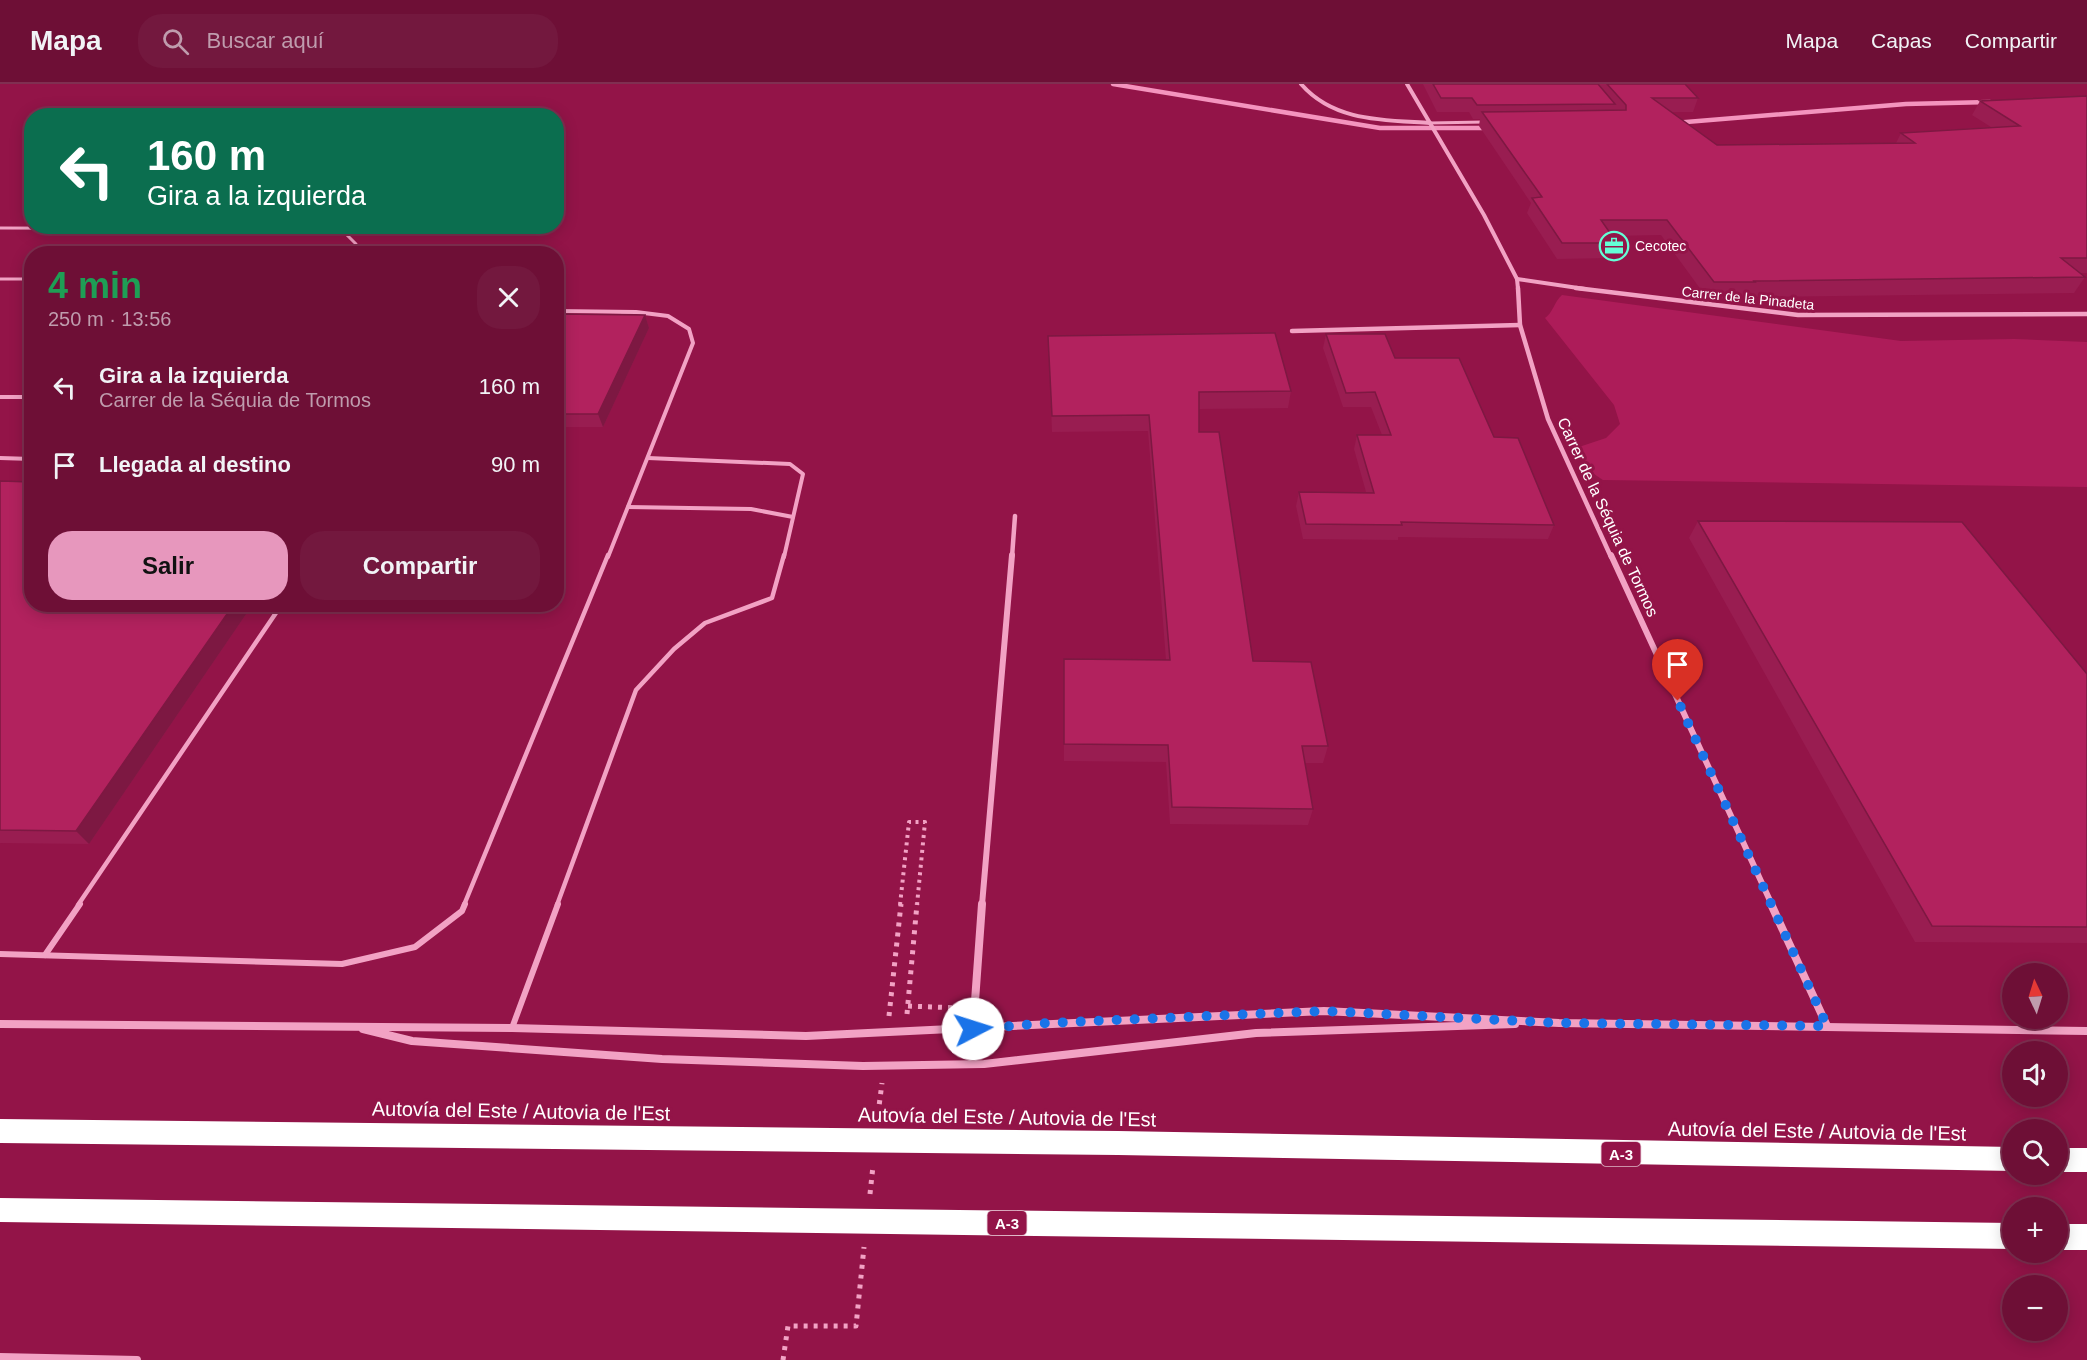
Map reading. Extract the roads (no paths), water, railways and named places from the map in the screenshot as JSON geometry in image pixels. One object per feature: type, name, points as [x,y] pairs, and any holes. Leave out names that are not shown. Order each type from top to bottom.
[{"type":"highway","name":"Autovía del Este / Autovia de l'Est","points":[[0,1131],[1129,1143],[2002,1160]]},
{"type":"highway","points":[[2068,1160],[2087,1161]]},
{"type":"highway","name":"A-3","points":[[0,1210],[2002,1236]]},
{"type":"highway","points":[[2068,1237],[2087,1237]]},
{"type":"street","points":[[1301,84],[1309,95],[1333,109],[1376,118],[1430,123]]},
{"type":"street","name":"Carrer de la Séquia de Tormos","points":[[1407,84],[1517,279],[1520,326],[1548,419],[1827,1026]]},
{"type":"street","name":"Carrer de la Pinadeta","points":[[1517,279],[1609,293],[1798,315],[2087,314]]},
{"type":"street","points":[[1292,331],[1520,326]]},
{"type":"street","points":[[973,1029],[1015,516]]},
{"type":"street","points":[[0,1024],[512,1028],[806,1036],[1324,1011],[1559,1023],[2087,1031]]},
{"type":"street","points":[[350,1026],[412,1041],[662,1059],[863,1066],[984,1064],[1256,1033],[1559,1023]]},
{"type":"street","points":[[0,1357],[137,1360]]},
{"type":"lane","points":[[1430,123],[1489,122]]},
{"type":"lane","points":[[0,228],[24,228]]},
{"type":"lane","points":[[346,234],[356,246]]},
{"type":"lane","points":[[0,279],[24,279]]},
{"type":"lane","points":[[0,954],[342,964],[415,947],[462,911],[693,343],[689,328],[668,316],[647,313],[564,311]]},
{"type":"lane","points":[[0,397],[24,397]]},
{"type":"lane","points":[[0,458],[24,459]]},
{"type":"lane","points":[[512,1028],[636,690],[675,649],[705,623],[772,598],[803,474],[790,464],[648,458]]},
{"type":"lane","points":[[628,507],[751,509],[794,517]]},
{"type":"lane","points":[[45,955],[277,612]]},
{"type":"waterway","points":[[1113,84],[1380,128],[1490,128]]},
{"type":"waterway","points":[[1674,123],[1906,104],[1990,102]]},
{"type":"place","name":"Cecotec","points":[[1614,246]]}]
